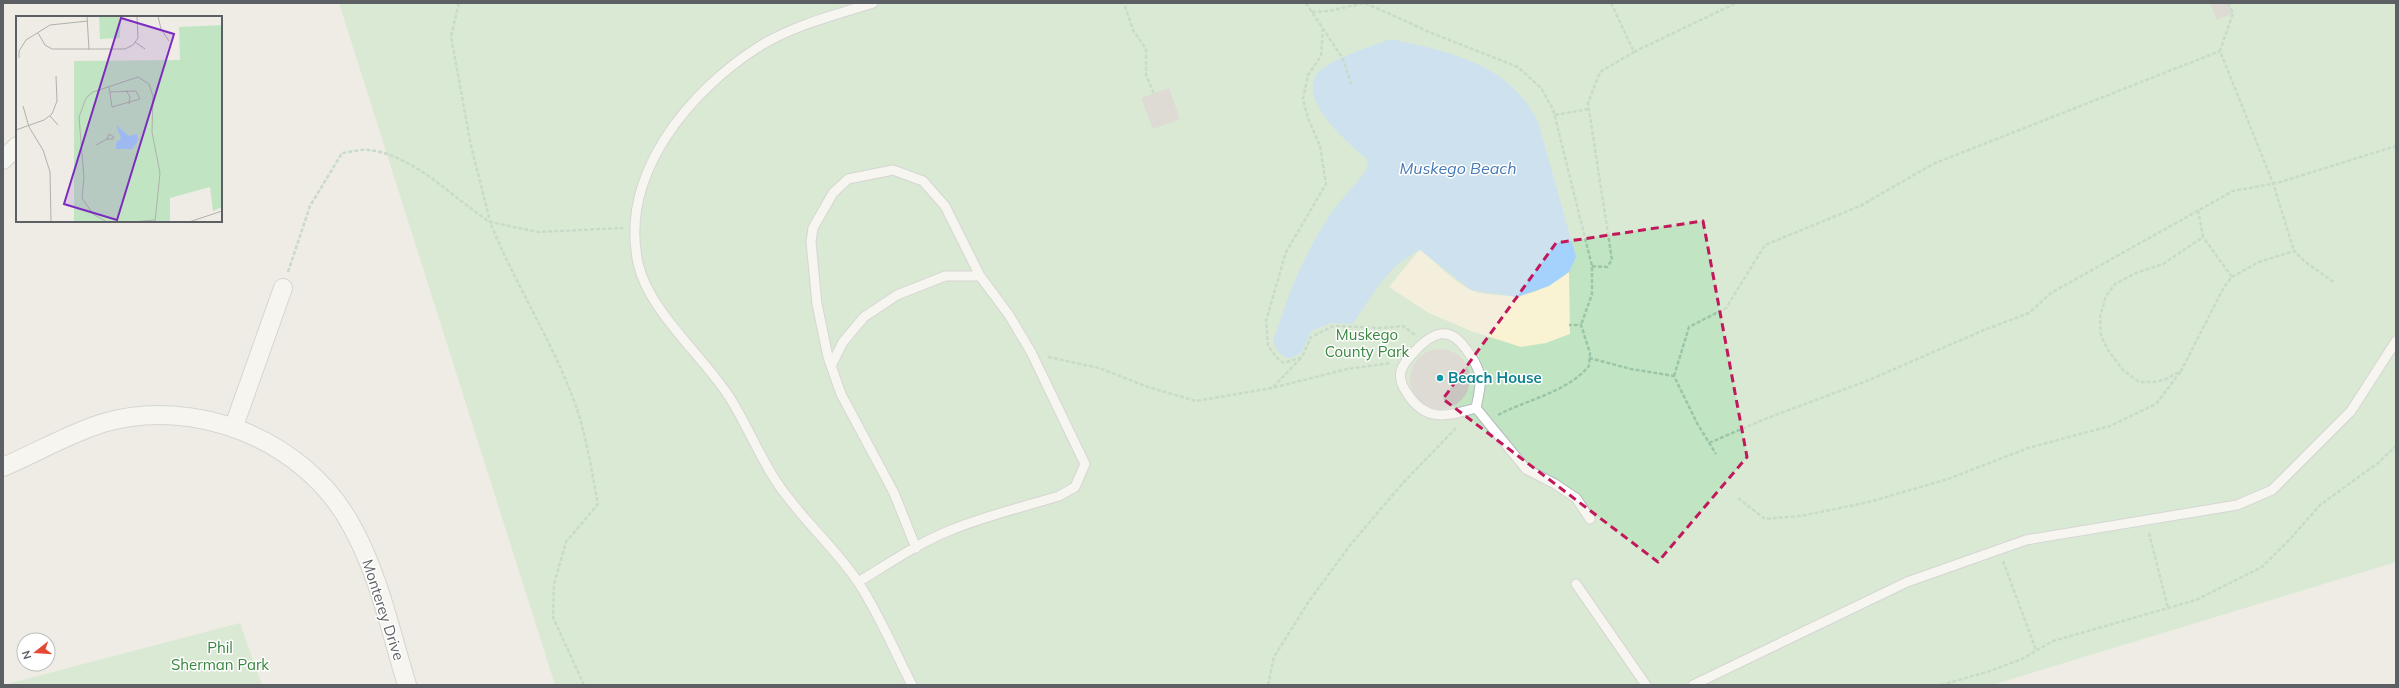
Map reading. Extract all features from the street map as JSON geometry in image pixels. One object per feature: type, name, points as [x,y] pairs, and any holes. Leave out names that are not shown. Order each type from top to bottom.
[{"type":"street","points":[[3,160],[16,147]]},
{"type":"street","points":[[234,426],[283,288]]},
{"type":"street","name":"Monterey Drive","points":[[3,467],[80,431],[127,418],[150,415],[172,415],[234,426],[255,436],[291,459],[315,478],[338,504],[350,522],[372,568],[407,685]]},
{"type":"lane","points":[[873,3],[810,23],[761,45],[718,76],[676,121],[651,164],[639,199],[635,227],[638,264],[653,300],[728,395],[777,482],[858,582],[912,685]]},
{"type":"lane","points":[[858,582],[902,554],[916,548],[951,530],[1059,496],[1075,487],[1085,464],[1032,352],[1009,315],[980,276],[945,206],[923,180],[893,170],[848,179],[833,193],[813,228],[811,242],[817,304],[831,366],[841,394],[894,493],[916,548]]},
{"type":"lane","points":[[831,366],[843,342],[864,316],[897,295],[946,276],[980,276]]},
{"type":"lane","points":[[1438,333],[1451,334],[1460,340],[1481,370],[1481,387],[1476,408],[1443,415],[1432,415],[1416,407],[1400,381],[1401,370],[1424,341],[1438,333]]},
{"type":"lane","points":[[1694,685],[1907,582],[2026,540],[2237,505],[2272,490],[2351,411],[2396,341]]},
{"type":"lane","points":[[1476,408],[1526,469],[1555,484],[1576,498],[1590,519]]},
{"type":"lane","points":[[1576,584],[1646,685]]},
{"type":"path","points":[[459,3],[451,36],[471,146],[490,222],[501,250],[573,396],[583,427],[598,504],[566,542],[554,584],[553,617],[584,685]]},
{"type":"path","points":[[1306,3],[1343,59],[1351,84]]},
{"type":"path","points":[[1312,12],[1328,11],[1364,3],[1518,67],[1541,88],[1555,115],[1592,266],[1592,294],[1581,325],[1589,358],[1589,366],[1570,384],[1518,404],[1486,421]]},
{"type":"path","points":[[1611,3],[1634,52]]},
{"type":"path","points":[[1592,266],[1607,267],[1612,260],[1588,102],[1600,72],[1634,52],[1736,3]]},
{"type":"path","points":[[2228,3],[2233,13],[2220,51],[2273,183],[2294,251],[2304,261],[2335,283]]},
{"type":"path","points":[[1125,6],[1133,30],[1146,49],[1146,75],[1154,94]]},
{"type":"path","points":[[1302,357],[1284,363],[1278,359],[1268,346],[1266,321],[1286,252],[1326,184],[1320,146],[1308,118],[1303,99],[1308,75],[1321,56],[1323,28]]},
{"type":"path","points":[[1716,454],[1674,376],[1689,327],[1726,308],[1765,245],[1860,206],[1932,164],[2220,51]]},
{"type":"path","points":[[1555,115],[1589,109]]},
{"type":"path","points":[[1709,443],[2028,313],[2051,292],[2233,190],[2273,183],[2396,146]]},
{"type":"path","points":[[283,288],[310,206],[342,153],[368,150],[386,153],[423,172],[468,208],[490,222],[538,232],[635,227]]},
{"type":"path","points":[[2198,210],[2203,237],[2232,277]]},
{"type":"path","points":[[2181,371],[2166,379],[2154,382],[2139,382],[2123,370],[2108,350],[2102,336],[2100,317],[2106,296],[2115,284],[2136,273],[2163,264],[2203,237]]},
{"type":"path","points":[[1738,498],[1765,519],[1800,516],[1869,502],[1948,479],[2028,448],[2110,426],[2156,404],[2181,371],[2224,287],[2232,277],[2259,262],[2294,251]]},
{"type":"path","points":[[1569,325],[1581,325]]},
{"type":"path","points":[[1272,388],[1302,357],[1311,336],[1333,326],[1382,328],[1403,326],[1424,341]]},
{"type":"path","points":[[1032,352],[1099,368],[1148,387],[1196,401],[1272,388],[1347,369],[1407,361]]},
{"type":"path","points":[[1589,358],[1631,369],[1674,376]]},
{"type":"path","points":[[1268,685],[1274,656],[1309,601],[1351,544],[1402,484],[1476,408]]},
{"type":"path","points":[[1941,685],[1990,671],[2022,659],[2053,641],[2196,600],[2262,567],[2291,538],[2320,505],[2378,463],[2396,446]]},
{"type":"path","points":[[2146,520],[2168,608]]},
{"type":"path","points":[[1998,550],[2036,650]]},
{"type":"highlighted area","points":[[1703,221],[1747,457],[1658,562],[1443,399],[1556,243]]},
{"type":"green space","name":"Muskego County Park","points":[[339,3],[2396,3],[2396,562],[1992,685],[555,685]]},
{"type":"green space","name":"Phil Sherman Park","points":[[240,623],[262,685],[3,685]]},
{"type":"sand","points":[[1420,249],[1457,281],[1471,290],[1485,294],[1507,296],[1534,292],[1551,284],[1569,272],[1570,334],[1546,343],[1521,347],[1471,331],[1429,313],[1389,287]]},
{"type":"water","name":"Muskego Beach","points":[[1391,39],[1435,49],[1476,63],[1494,73],[1511,86],[1526,102],[1538,122],[1576,257],[1569,272],[1549,286],[1517,297],[1471,290],[1420,250],[1408,256],[1398,264],[1374,292],[1352,324],[1331,323],[1311,331],[1302,352],[1289,359],[1279,353],[1273,342],[1296,278],[1310,248],[1328,218],[1368,167],[1367,159],[1338,132],[1319,108],[1314,96],[1313,85],[1317,74],[1330,64],[1351,54]]},
{"type":"building","points":[[2210,3],[2228,3],[2233,13],[2217,20]]},
{"type":"building","points":[[1169,88],[1180,119],[1153,129],[1141,98]]},
{"type":"building","name":"Beach House","points":[[1440,349],[1456,354],[1461,358],[1465,363],[1470,379],[1465,395],[1461,400],[1456,404],[1440,409],[1424,404],[1419,400],[1415,395],[1410,379],[1415,363],[1419,358],[1424,354]]},
{"type":"place","name":"Beach House","points":[[1440,378]]}]
